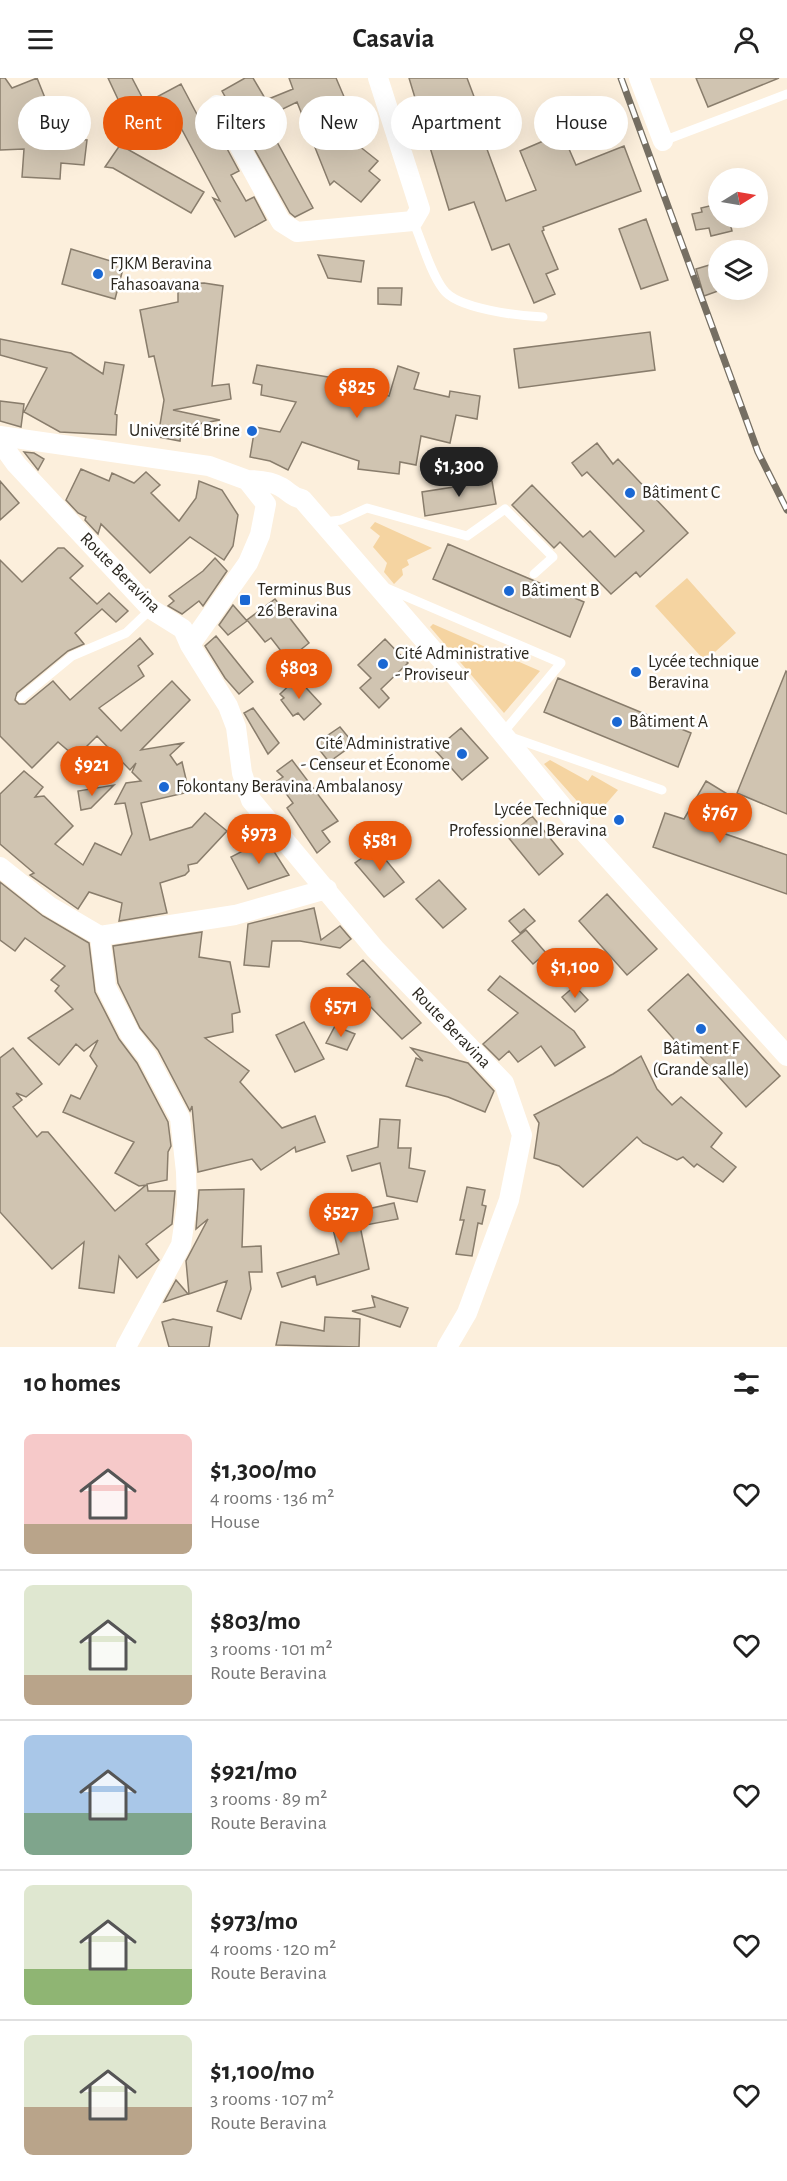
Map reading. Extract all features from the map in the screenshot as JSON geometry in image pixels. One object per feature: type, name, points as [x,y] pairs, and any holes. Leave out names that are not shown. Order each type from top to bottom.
[{"type":"street","points":[[242,150],[281,222],[297,232],[413,221],[420,209],[378,78]]},
{"type":"street","points":[[639,78],[663,141]]},
{"type":"street","points":[[0,436],[209,466],[248,480],[265,481],[282,487],[291,496],[302,499],[376,583],[575,822],[787,1056]]},
{"type":"street","name":"Route Beravina","points":[[0,442],[16,464],[151,609],[183,629],[190,645],[228,706],[236,727],[242,773],[251,800],[375,949],[504,1083],[522,1135],[509,1200],[467,1313],[447,1347]]},
{"type":"street","points":[[190,645],[248,563],[260,534],[266,504],[248,480]]},
{"type":"street","points":[[0,867],[49,906],[100,936],[235,915],[327,890]]},
{"type":"street","points":[[100,936],[106,987],[130,1034],[147,1056],[180,1118],[186,1172],[187,1205],[181,1245],[126,1347]]},
{"type":"lane","points":[[663,141],[787,94]]},
{"type":"lane","points":[[413,221],[443,291],[474,307],[515,316],[543,317]]},
{"type":"lane","points":[[322,523],[341,520],[367,508],[467,536],[505,509],[553,557],[534,574]]},
{"type":"lane","points":[[376,583],[561,663],[502,734],[662,789]]},
{"type":"lane","points":[[21,698],[72,656],[126,633],[151,609]]},
{"type":"shaded area","points":[[375,522],[432,548],[407,560],[409,565],[402,569],[403,575],[394,584],[384,572],[387,563],[373,547],[380,536],[370,528]]},
{"type":"shaded area","points":[[687,578],[736,633],[705,661],[655,606]]},
{"type":"shaded area","points":[[433,624],[540,671],[504,713],[430,627]]},
{"type":"shaded area","points":[[550,760],[588,781],[592,775],[618,790],[593,819],[544,764]]},
{"type":"building","points":[[0,78],[5,78],[12,88],[37,78],[44,96],[18,96],[18,149],[0,150]]},
{"type":"building","points":[[108,78],[132,78],[141,96],[116,96]]},
{"type":"building","points":[[245,78],[253,78],[264,96],[225,96],[222,91]]},
{"type":"building","points":[[289,78],[336,78],[344,96],[299,96],[299,107],[297,102],[287,107],[287,96],[276,96],[293,89]]},
{"type":"building","points":[[409,78],[467,78],[474,96],[414,96]]},
{"type":"building","points":[[696,78],[779,78],[708,107]]},
{"type":"building","points":[[181,84],[195,110],[195,150],[228,150],[239,171],[231,175],[246,201],[254,197],[266,220],[235,237],[213,198],[220,201],[183,132],[183,96],[158,96]]},
{"type":"building","points":[[534,145],[534,150],[569,150],[576,165],[614,150],[626,150],[641,191],[543,227],[542,231],[558,269],[546,274],[555,294],[534,303],[509,244],[492,250],[474,202],[449,210],[431,150],[487,150],[506,201],[536,190],[520,151]]},
{"type":"building","points":[[24,150],[86,150],[84,165],[61,163],[60,179],[22,177]]},
{"type":"building","points":[[117,150],[129,150],[204,192],[191,213],[113,168],[105,167]]},
{"type":"building","points":[[255,150],[281,150],[313,208],[295,217],[290,213]]},
{"type":"building","points":[[316,150],[364,150],[378,161],[369,171],[380,180],[361,202],[334,181],[330,185]]},
{"type":"building","points":[[708,206],[709,228],[696,230],[692,214],[702,212],[701,208]]},
{"type":"building","points":[[646,219],[668,280],[641,289],[619,229]]},
{"type":"building","points":[[709,228],[731,228],[732,231],[711,236]]},
{"type":"building","points":[[71,249],[124,265],[115,299],[62,284]]},
{"type":"building","points":[[318,255],[364,261],[361,282],[328,278]]},
{"type":"building","points":[[708,265],[708,295],[704,296],[696,269]]},
{"type":"building","points":[[204,283],[223,286],[212,386],[229,384],[231,399],[173,410],[220,420],[182,427],[180,441],[158,437],[164,400],[154,356],[149,357],[140,310],[178,302],[178,284]]},
{"type":"building","points":[[378,288],[402,288],[401,305],[378,304]]},
{"type":"building","points":[[650,332],[655,370],[519,388],[514,349]]},
{"type":"building","points":[[0,339],[71,353],[103,374],[105,362],[124,365],[115,414],[117,415],[116,435],[60,432],[24,412],[47,368],[0,355]]},
{"type":"building","points":[[257,365],[340,379],[389,396],[398,366],[419,373],[414,389],[449,397],[450,391],[480,396],[477,419],[456,415],[450,443],[421,436],[416,465],[400,462],[399,474],[358,469],[359,461],[302,442],[288,470],[270,461],[250,457],[255,427],[280,432],[296,402],[261,395],[262,385],[253,383]]},
{"type":"building","points":[[0,401],[24,404],[21,427],[0,421]]},
{"type":"building","points":[[597,443],[613,464],[618,459],[688,533],[640,577],[636,572],[611,594],[560,542],[554,548],[512,505],[532,485],[583,537],[590,531],[615,557],[644,531],[587,472],[582,476],[572,463]]},
{"type":"building","points":[[24,452],[34,453],[44,459],[38,470]]},
{"type":"building","points":[[81,469],[109,481],[112,473],[134,483],[146,472],[160,485],[151,493],[179,521],[196,498],[199,481],[222,490],[238,515],[233,546],[224,560],[190,537],[150,573],[101,524],[98,534],[85,520],[86,517],[78,513],[66,500]]},
{"type":"building","points":[[0,481],[19,503],[0,520]]},
{"type":"building","points":[[492,481],[496,504],[425,516],[422,492]]},
{"type":"building","name":"Bâtiment B","points":[[448,544],[584,602],[570,637],[433,579]]},
{"type":"building","points":[[58,548],[64,548],[83,566],[70,578],[97,604],[109,593],[128,611],[116,622],[102,609],[75,633],[84,644],[68,651],[17,693],[15,700],[19,704],[25,704],[53,681],[70,700],[140,638],[153,654],[138,666],[144,676],[99,708],[121,731],[172,681],[190,700],[141,750],[183,743],[170,755],[177,765],[182,762],[189,792],[141,803],[150,840],[192,827],[205,813],[227,831],[197,863],[188,865],[189,871],[185,875],[160,883],[167,913],[119,921],[122,903],[89,892],[78,909],[30,875],[34,873],[0,844],[0,794],[24,771],[43,787],[35,797],[44,796],[73,826],[55,844],[83,865],[95,843],[121,855],[132,834],[125,803],[115,804],[126,783],[141,781],[132,772],[136,763],[130,770],[97,736],[73,760],[72,754],[58,742],[32,768],[0,736],[0,560],[22,582]]},
{"type":"building","points":[[215,558],[227,571],[203,606],[199,601],[182,614],[168,606],[174,601],[169,596],[203,571]]},
{"type":"building","points":[[275,599],[309,643],[288,660],[271,638],[265,642],[247,620]]},
{"type":"building","points":[[233,605],[247,621],[228,635],[219,625]]},
{"type":"building","points":[[216,636],[253,682],[239,694],[225,678],[205,646]]},
{"type":"building","name":"Cité Administrative - Proviseur","points":[[385,639],[408,663],[381,689],[389,698],[379,708],[360,688],[371,678],[358,665]]},
{"type":"building","points":[[787,672],[787,814],[737,793]]},
{"type":"building","points":[[297,678],[321,704],[304,720],[298,713],[293,716],[281,700],[284,698],[280,694]]},
{"type":"building","name":"Bâtiment A","points":[[558,678],[691,733],[678,767],[544,712]]},
{"type":"building","points":[[253,708],[279,743],[268,754],[244,713]]},
{"type":"building","points":[[340,727],[354,744],[329,762],[318,748],[318,742]]},
{"type":"building","name":"Cité Administrative - Censeur et Économe","points":[[461,728],[488,758],[462,780],[435,750]]},
{"type":"building","points":[[292,760],[338,821],[322,831],[330,842],[317,853],[287,808],[293,803],[277,781],[283,777],[277,771]]},
{"type":"building","points":[[706,781],[729,795],[708,828],[787,855],[787,894],[653,847],[665,813],[684,819]]},
{"type":"building","points":[[114,785],[91,808],[81,810],[78,791]]},
{"type":"building","points":[[532,816],[563,854],[539,875],[508,837]]},
{"type":"building","points":[[266,839],[289,875],[248,889],[231,857]]},
{"type":"building","points":[[376,848],[404,882],[384,897],[355,863]]},
{"type":"building","points":[[439,880],[466,909],[443,928],[416,899]]},
{"type":"building","points":[[0,882],[43,916],[89,943],[95,992],[119,1039],[137,1063],[168,1122],[171,1146],[168,1152],[167,1180],[147,1184],[148,1191],[175,1191],[172,1224],[146,1244],[159,1260],[137,1278],[119,1256],[114,1293],[79,1288],[84,1242],[52,1269],[0,1212],[0,1058],[13,1048],[42,1084],[26,1097],[16,1093],[22,1100],[13,1107],[37,1137],[42,1132],[48,1132],[115,1211],[146,1185],[139,1186],[115,1173],[134,1142],[63,1112],[71,1095],[80,1099],[97,1066],[90,1056],[98,1040],[84,1051],[76,1044],[59,1065],[28,1038],[73,1009],[55,991],[59,986],[51,980],[65,966],[25,938],[15,951],[0,940]]},
{"type":"building","points":[[607,894],[657,949],[627,975],[579,921]]},
{"type":"building","points":[[314,908],[321,940],[340,926],[351,939],[340,948],[300,941],[272,941],[269,967],[244,965],[248,924]]},
{"type":"building","points":[[524,909],[535,921],[520,933],[509,921]]},
{"type":"building","points":[[526,930],[546,953],[533,964],[512,941]]},
{"type":"building","points":[[202,932],[199,957],[230,962],[240,1012],[232,1014],[233,1032],[205,1038],[249,1071],[240,1082],[282,1128],[315,1116],[325,1142],[296,1152],[295,1147],[261,1170],[252,1159],[198,1172],[192,1106],[190,1111],[158,1050],[140,1028],[118,983],[113,946]]},
{"type":"building","points":[[363,960],[421,1023],[402,1039],[365,1001],[370,997],[347,974]]},
{"type":"building","name":"Bâtiment F (Grande salle)","points":[[688,974],[780,1076],[746,1107],[692,1047],[686,1053],[648,1010]]},
{"type":"building","points":[[500,976],[574,1031],[585,1047],[555,1066],[541,1046],[518,1062],[509,1051],[499,1060],[483,1044],[518,1013],[488,990]]},
{"type":"building","points":[[575,986],[588,1000],[575,1012],[562,997]]},
{"type":"building","points":[[304,1022],[324,1059],[295,1072],[276,1035]]},
{"type":"building","points":[[335,1026],[355,1034],[347,1050],[326,1043]]},
{"type":"building","points":[[411,1048],[468,1063],[494,1091],[485,1112],[448,1097],[406,1086],[416,1058],[423,1061]]},
{"type":"building","points":[[641,1056],[657,1089],[672,1105],[681,1097],[722,1133],[711,1147],[736,1167],[723,1182],[697,1164],[694,1167],[683,1157],[677,1160],[643,1143],[637,1137],[583,1187],[559,1166],[534,1158],[539,1123],[534,1115],[613,1074]]},
{"type":"building","points":[[380,1119],[400,1120],[398,1148],[411,1148],[409,1168],[425,1171],[417,1202],[387,1196],[380,1163],[352,1171],[347,1156],[378,1147]]},
{"type":"building","points":[[467,1187],[485,1190],[482,1205],[486,1206],[482,1224],[478,1223],[472,1256],[456,1254],[464,1220],[460,1220]]},
{"type":"building","points":[[244,1189],[242,1247],[261,1246],[262,1272],[249,1272],[251,1289],[241,1319],[217,1311],[227,1281],[189,1294],[186,1261],[208,1219],[196,1229],[199,1190]]},
{"type":"building","points":[[340,1195],[346,1214],[394,1203],[398,1219],[360,1226],[369,1269],[317,1285],[315,1276],[282,1287],[277,1273],[339,1254],[332,1225],[329,1226],[321,1201]]},
{"type":"building","points":[[176,1280],[188,1294],[164,1302]]},
{"type":"building","points":[[372,1296],[408,1308],[400,1327],[352,1311],[375,1307]]},
{"type":"building","points":[[325,1317],[360,1319],[359,1347],[276,1345],[281,1322],[324,1331]]},
{"type":"building","points":[[173,1319],[212,1327],[209,1347],[169,1347],[162,1322]]},
{"type":"railway","points":[[621,78],[758,452],[787,510]]},
{"type":"place","name":"FJKM Beravina Fahasoavana","points":[[98,274]]},
{"type":"place","name":"Université Brine","points":[[252,431]]},
{"type":"place","name":"Bâtiment C","points":[[630,493]]},
{"type":"place","name":"Bâtiment B","points":[[509,591]]},
{"type":"place","name":"Terminus Bus 26 Beravina","points":[[245,600]]},
{"type":"place","name":"Cité Administrative - Proviseur","points":[[383,664]]},
{"type":"place","name":"Lycée technique Beravina","points":[[636,672]]},
{"type":"place","name":"Bâtiment A","points":[[617,722]]},
{"type":"place","name":"Cité Administrative - Censeur et Économe","points":[[462,754]]},
{"type":"place","name":"Fokontany Beravina Ambalanosy","points":[[164,787]]},
{"type":"place","name":"Lycée Technique Professionnel Beravina","points":[[619,820]]},
{"type":"place","name":"Bâtiment F (Grande salle)","points":[[701,1029]]}]
